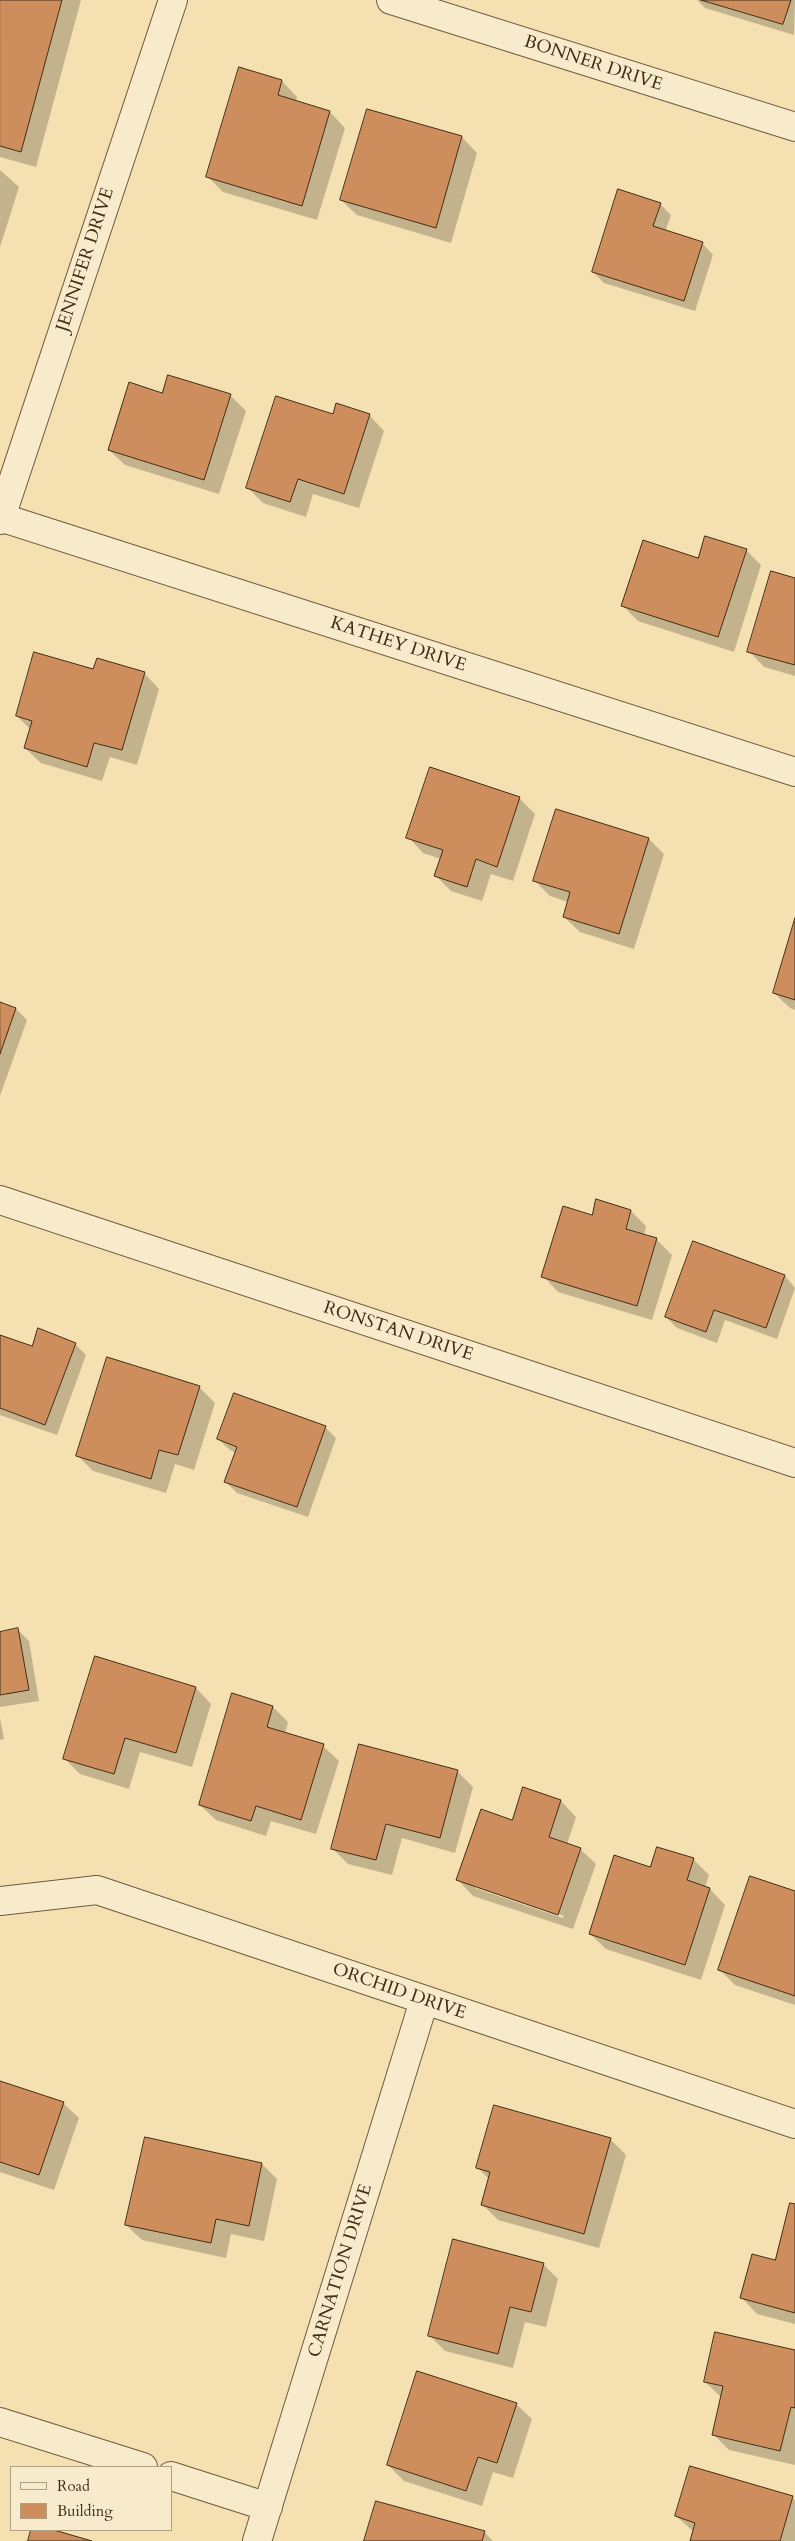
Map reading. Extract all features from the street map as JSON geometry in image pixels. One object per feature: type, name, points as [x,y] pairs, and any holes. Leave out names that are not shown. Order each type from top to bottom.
[{"type":"street","name":"JENNIFER DRIVE","points":[[0,518],[172,0]]},
{"type":"street","name":"BONNER DRIVE","points":[[392,0],[795,128]]},
{"type":"street","name":"KATHEY DRIVE","points":[[0,518],[795,772]]},
{"type":"street","name":"RONSTAN DRIVE","points":[[0,1200],[795,1463]]},
{"type":"street","name":"ORCHID DRIVE","points":[[0,1901],[96,1890],[795,2124]]},
{"type":"street","name":"CARNATION DRIVE","points":[[257,2541],[424,2001]]},
{"type":"street","points":[[0,2422],[140,2466]]},
{"type":"street","points":[[172,2476],[268,2507]]},
{"type":"building","points":[[0,0],[62,0],[21,152],[0,146]]},
{"type":"building","points":[[701,0],[791,0],[783,24]]},
{"type":"building","points":[[239,67],[282,80],[278,95],[330,111],[302,206],[206,177]]},
{"type":"building","points":[[367,109],[462,136],[436,228],[340,200]]},
{"type":"building","points":[[618,189],[661,203],[653,226],[703,242],[684,301],[592,272]]},
{"type":"building","points":[[168,375],[231,394],[204,480],[108,450],[129,382],[162,393]]},
{"type":"building","points":[[276,396],[333,414],[336,403],[370,414],[344,494],[298,479],[290,502],[246,488]]},
{"type":"building","points":[[705,536],[747,549],[718,637],[621,606],[643,540],[698,558]]},
{"type":"building","points":[[771,571],[795,578],[795,665],[747,652]]},
{"type":"building","points":[[34,652],[93,669],[97,658],[145,672],[122,750],[94,743],[87,767],[24,748],[32,721],[16,716]]},
{"type":"building","points":[[430,767],[520,797],[497,867],[476,859],[467,887],[434,876],[443,850],[406,838]]},
{"type":"building","points":[[556,809],[649,838],[619,934],[563,917],[570,892],[533,881]]},
{"type":"building","points":[[795,918],[795,1000],[773,993]]},
{"type":"building","points":[[0,1002],[16,1008],[0,1054]]},
{"type":"building","points":[[596,1199],[631,1210],[626,1229],[657,1238],[637,1306],[541,1277],[563,1206],[592,1215]]},
{"type":"building","points":[[693,1241],[785,1275],[766,1328],[714,1310],[706,1332],[665,1317]]},
{"type":"building","points":[[38,1328],[76,1343],[45,1425],[0,1408],[0,1335],[32,1346]]},
{"type":"building","points":[[107,1357],[200,1386],[178,1455],[159,1450],[151,1479],[76,1456]]},
{"type":"building","points":[[234,1393],[326,1426],[297,1507],[224,1482],[237,1447],[217,1439]]},
{"type":"building","points":[[18,1628],[29,1690],[0,1695],[0,1632]]},
{"type":"building","points":[[95,1656],[196,1687],[176,1753],[125,1738],[114,1774],[63,1759]]},
{"type":"building","points":[[232,1693],[273,1706],[267,1727],[324,1744],[301,1820],[256,1806],[251,1821],[199,1805]]},
{"type":"building","points":[[359,1744],[458,1770],[440,1838],[386,1824],[376,1860],[331,1849]]},
{"type":"building","points":[[523,1787],[561,1800],[549,1837],[581,1848],[558,1915],[456,1880],[481,1809],[512,1820]]},
{"type":"building","points":[[657,1847],[694,1858],[687,1880],[710,1888],[685,1965],[589,1934],[614,1855],[650,1867]]},
{"type":"building","points":[[750,1876],[795,1891],[795,1996],[718,1970]]},
{"type":"building","points":[[0,2081],[64,2102],[39,2175],[0,2162]]},
{"type":"building","points":[[494,2105],[611,2138],[584,2234],[481,2205],[490,2172],[476,2168]]},
{"type":"building","points":[[145,2137],[262,2163],[249,2226],[216,2219],[211,2243],[125,2225]]},
{"type":"building","points":[[790,2203],[795,2204],[795,2313],[740,2298],[752,2254],[775,2260]]},
{"type":"building","points":[[453,2239],[544,2263],[531,2312],[510,2307],[498,2354],[428,2336]]},
{"type":"building","points":[[715,2332],[795,2350],[795,2408],[791,2407],[780,2451],[712,2435],[723,2386],[704,2382]]},
{"type":"building","points":[[417,2371],[517,2403],[497,2463],[478,2457],[466,2491],[387,2465]]},
{"type":"building","points":[[690,2466],[793,2496],[780,2541],[690,2541],[695,2523],[675,2516]]},
{"type":"building","points":[[376,2501],[485,2531],[482,2541],[364,2541]]},
{"type":"building","points":[[31,2531],[57,2531],[92,2541],[28,2541]]}]
